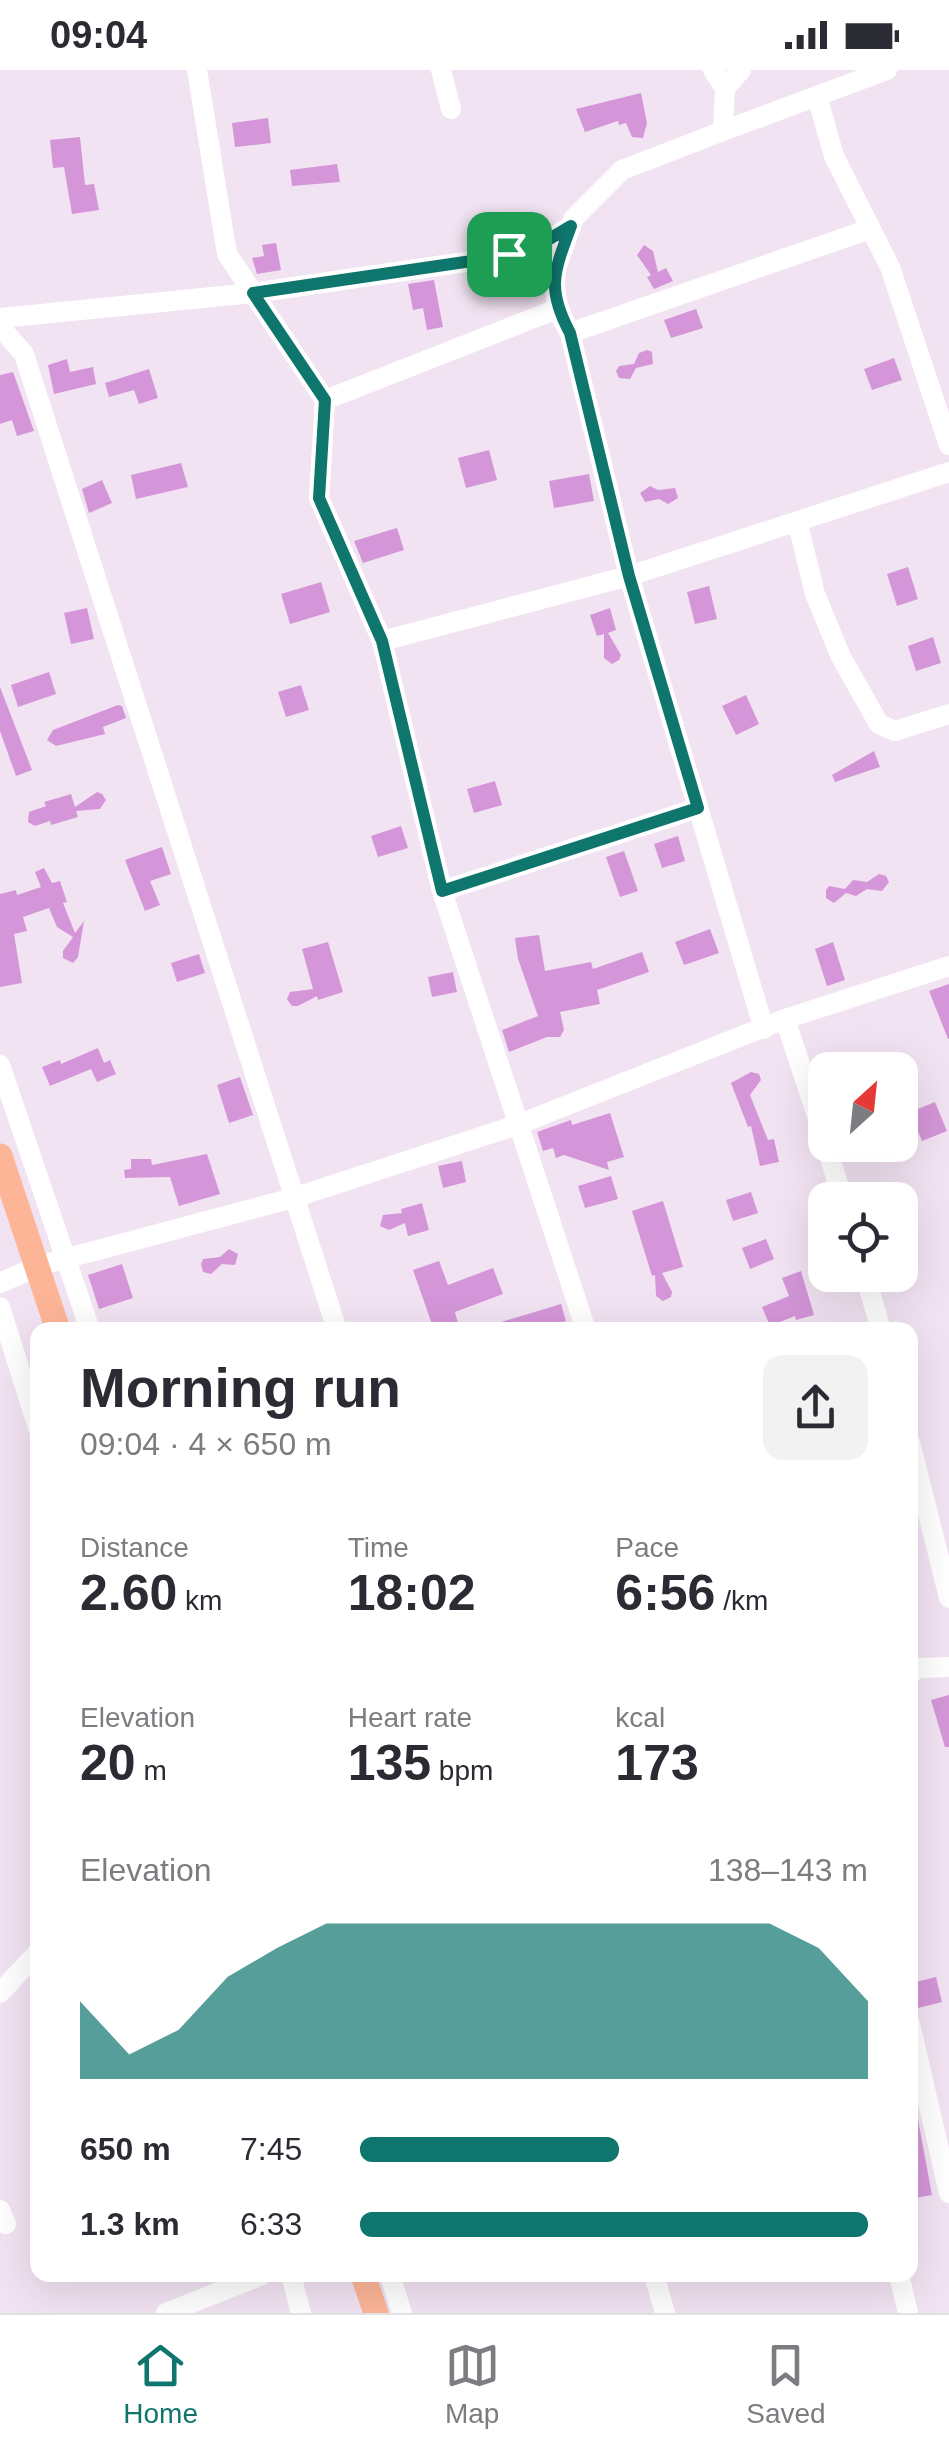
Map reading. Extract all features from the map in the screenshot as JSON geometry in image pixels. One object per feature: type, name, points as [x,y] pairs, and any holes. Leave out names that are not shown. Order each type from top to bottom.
[{"type":"main road","points":[[0,1156],[56,1322]]},
{"type":"main road","points":[[366,2282],[376,2313]]},
{"type":"street","points":[[197,70],[227,254],[325,400],[319,498],[382,641],[442,891],[583,1322]]},
{"type":"street","points":[[440,70],[452,110]]},
{"type":"street","points":[[712,70],[725,88],[723,132]]},
{"type":"street","points":[[725,88],[741,70]]},
{"type":"street","points":[[764,1029],[629,576],[570,333],[557,309],[554,273],[574,218],[622,170],[887,70]]},
{"type":"street","points":[[817,96],[834,156],[890,267],[949,445]]},
{"type":"street","points":[[0,318],[253,293],[526,253],[571,226]]},
{"type":"street","points":[[570,333],[870,229]]},
{"type":"street","points":[[325,400],[557,309]]},
{"type":"street","points":[[0,327],[24,354],[335,1322]]},
{"type":"street","points":[[382,641],[629,576],[949,472]]},
{"type":"street","points":[[798,524],[815,594],[841,657],[879,724],[895,731],[949,714]]},
{"type":"street","points":[[442,891],[698,808]]},
{"type":"street","points":[[0,1283],[38,1266],[294,1198],[517,1125],[786,1019],[949,966]]},
{"type":"street","points":[[786,1019],[808,1087]]},
{"type":"street","points":[[0,1066],[87,1322]]},
{"type":"street","points":[[870,1292],[879,1322]]},
{"type":"street","points":[[0,1307],[30,1403]]},
{"type":"street","points":[[918,1474],[949,1598]]},
{"type":"street","points":[[918,1668],[949,1666]]},
{"type":"street","points":[[0,1993],[30,1961]]},
{"type":"street","points":[[918,2059],[949,2194]]},
{"type":"street","points":[[166,2313],[244,2282]]},
{"type":"street","points":[[293,2282],[300,2313]]},
{"type":"street","points":[[392,2282],[402,2313]]},
{"type":"street","points":[[656,2282],[665,2313]]},
{"type":"street","points":[[900,2282],[908,2313]]},
{"type":"building","points":[[641,93],[647,123],[643,138],[632,137],[626,123],[619,125],[618,121],[585,132],[576,109]]},
{"type":"building","points":[[268,118],[271,143],[235,147],[232,123]]},
{"type":"building","points":[[80,137],[85,185],[94,184],[99,210],[72,214],[64,167],[53,168],[50,140]]},
{"type":"building","points":[[337,164],[340,182],[292,186],[290,170]]},
{"type":"building","points":[[276,243],[281,270],[257,274],[252,258],[264,256],[262,245]]},
{"type":"building","points":[[644,245],[653,251],[658,272],[666,268],[673,281],[654,289],[647,277],[651,275],[637,255]]},
{"type":"building","points":[[434,280],[443,327],[427,330],[423,308],[413,310],[408,284]]},
{"type":"building","points":[[696,309],[703,328],[671,338],[664,320]]},
{"type":"building","points":[[652,352],[653,364],[636,368],[630,379],[619,378],[619,366],[634,364],[639,353]]},
{"type":"building","points":[[894,358],[902,380],[872,390],[864,369]]},
{"type":"building","points":[[67,359],[70,372],[93,367],[96,384],[54,394],[48,365]]},
{"type":"building","points":[[149,369],[158,398],[139,404],[134,390],[109,397],[105,383]]},
{"type":"building","points":[[13,372],[34,431],[17,436],[12,420],[0,424],[0,375]]},
{"type":"building","points":[[489,450],[497,480],[466,488],[458,458]]},
{"type":"building","points":[[181,463],[188,487],[136,499],[131,475]]},
{"type":"building","points":[[589,474],[594,501],[554,508],[549,481]]},
{"type":"building","points":[[102,480],[112,503],[89,513],[82,489]]},
{"type":"building","points":[[650,486],[658,490],[675,488],[678,498],[668,504],[659,499],[645,502],[640,493]]},
{"type":"building","points":[[397,528],[404,550],[363,563],[354,541]]},
{"type":"building","points":[[908,567],[918,599],[897,606],[887,574]]},
{"type":"building","points":[[321,582],[330,612],[290,624],[281,594]]},
{"type":"building","points":[[709,586],[717,619],[695,624],[687,592]]},
{"type":"building","points":[[87,608],[94,639],[71,644],[64,613]]},
{"type":"building","points":[[610,608],[616,630],[608,633],[621,655],[612,664],[604,658],[604,634],[597,636],[590,615]]},
{"type":"building","points":[[933,637],[941,663],[916,671],[908,646]]},
{"type":"building","points":[[49,672],[56,694],[18,707],[11,685]]},
{"type":"building","points":[[301,685],[309,710],[286,717],[278,692]]},
{"type":"building","points":[[0,687],[32,770],[16,776],[0,731]]},
{"type":"building","points":[[746,695],[759,724],[736,735],[722,706]]},
{"type":"building","points":[[118,705],[126,718],[103,727],[105,734],[56,746],[47,740],[53,730]]},
{"type":"building","points":[[874,751],[880,767],[835,782],[832,775]]},
{"type":"building","points":[[495,781],[502,805],[474,813],[467,789]]},
{"type":"building","points":[[97,792],[106,800],[100,809],[76,811],[78,817],[51,825],[50,821],[35,826],[28,822],[29,812],[46,806],[44,802],[71,794],[75,807]]},
{"type":"building","points":[[401,826],[408,848],[378,857],[371,836]]},
{"type":"building","points":[[678,836],[685,861],[662,868],[654,844]]},
{"type":"building","points":[[162,847],[171,874],[150,881],[160,905],[145,911],[125,860]]},
{"type":"building","points":[[624,851],[638,891],[620,897],[606,857]]},
{"type":"building","points":[[44,868],[52,883],[60,881],[67,902],[63,903],[75,933],[84,921],[78,957],[73,963],[63,958],[63,951],[73,937],[57,927],[49,908],[23,917],[27,931],[14,934],[22,983],[0,987],[0,894],[16,890],[17,895],[41,887],[35,872]]},
{"type":"building","points":[[879,874],[889,882],[882,891],[867,889],[856,896],[846,893],[834,903],[826,898],[829,886],[845,889],[853,880],[867,882]]},
{"type":"building","points":[[710,929],[719,953],[684,965],[675,942]]},
{"type":"building","points":[[539,935],[545,971],[591,962],[593,969],[642,952],[649,972],[597,990],[600,1004],[560,1012],[564,1030],[560,1037],[547,1037],[509,1052],[502,1030],[538,1016],[518,959],[515,938]]},
{"type":"building","points":[[328,942],[343,992],[318,1000],[317,996],[292,1006],[287,999],[290,992],[313,989],[302,949]]},
{"type":"building","points":[[833,942],[845,980],[827,986],[815,949]]},
{"type":"building","points":[[199,954],[205,973],[177,982],[171,963]]},
{"type":"building","points":[[453,972],[457,992],[432,997],[428,977]]},
{"type":"building","points":[[949,984],[949,1039],[948,1039],[929,991]]},
{"type":"building","points":[[98,1048],[104,1063],[110,1060],[116,1074],[97,1082],[91,1069],[50,1086],[42,1067],[60,1060],[61,1064]]},
{"type":"building","points":[[751,1072],[759,1074],[761,1080],[750,1095],[768,1140],[774,1139],[779,1162],[760,1166],[751,1126],[748,1127],[731,1083]]},
{"type":"building","points":[[240,1077],[253,1115],[229,1123],[217,1085]]},
{"type":"building","points":[[935,1102],[947,1131],[922,1141],[918,1109]]},
{"type":"building","points":[[610,1113],[624,1157],[607,1162],[609,1170],[564,1155],[556,1158],[553,1148],[543,1151],[537,1132],[571,1120],[572,1125]]},
{"type":"building","points":[[207,1154],[220,1194],[179,1206],[170,1177],[125,1178],[124,1170],[131,1169],[131,1159],[151,1159],[152,1165]]},
{"type":"building","points":[[462,1161],[466,1182],[443,1188],[438,1166]]},
{"type":"building","points":[[611,1176],[618,1199],[585,1208],[578,1186]]},
{"type":"building","points":[[751,1192],[758,1213],[733,1221],[726,1200]]},
{"type":"building","points":[[663,1201],[683,1267],[662,1273],[672,1292],[663,1301],[656,1296],[655,1275],[652,1276],[632,1211]]},
{"type":"building","points":[[422,1203],[429,1230],[408,1236],[405,1223],[389,1230],[380,1226],[383,1215],[402,1213],[401,1209]]},
{"type":"building","points":[[766,1239],[774,1259],[750,1269],[742,1248]]},
{"type":"building","points":[[229,1249],[238,1254],[235,1265],[222,1264],[211,1274],[203,1272],[203,1259],[220,1257]]},
{"type":"building","points":[[439,1261],[448,1285],[493,1268],[503,1294],[455,1312],[458,1322],[431,1322],[413,1270]]},
{"type":"building","points":[[122,1264],[133,1298],[99,1309],[88,1275]]},
{"type":"building","points":[[801,1271],[814,1315],[768,1322],[762,1307],[789,1296],[782,1278]]},
{"type":"building","points":[[561,1304],[566,1321],[563,1322],[501,1322]]},
{"type":"building","points":[[949,1695],[949,1747],[945,1747],[931,1700]]},
{"type":"building","points":[[936,1977],[942,2002],[918,2008],[918,1982]]},
{"type":"building","points":[[918,2120],[932,2195],[918,2198]]},
{"type":"route","points":[[571,226],[554,273],[557,309],[570,333],[629,576],[698,808],[442,891],[382,641],[319,498],[325,400],[253,293],[509,254],[526,253],[571,226]]}]
